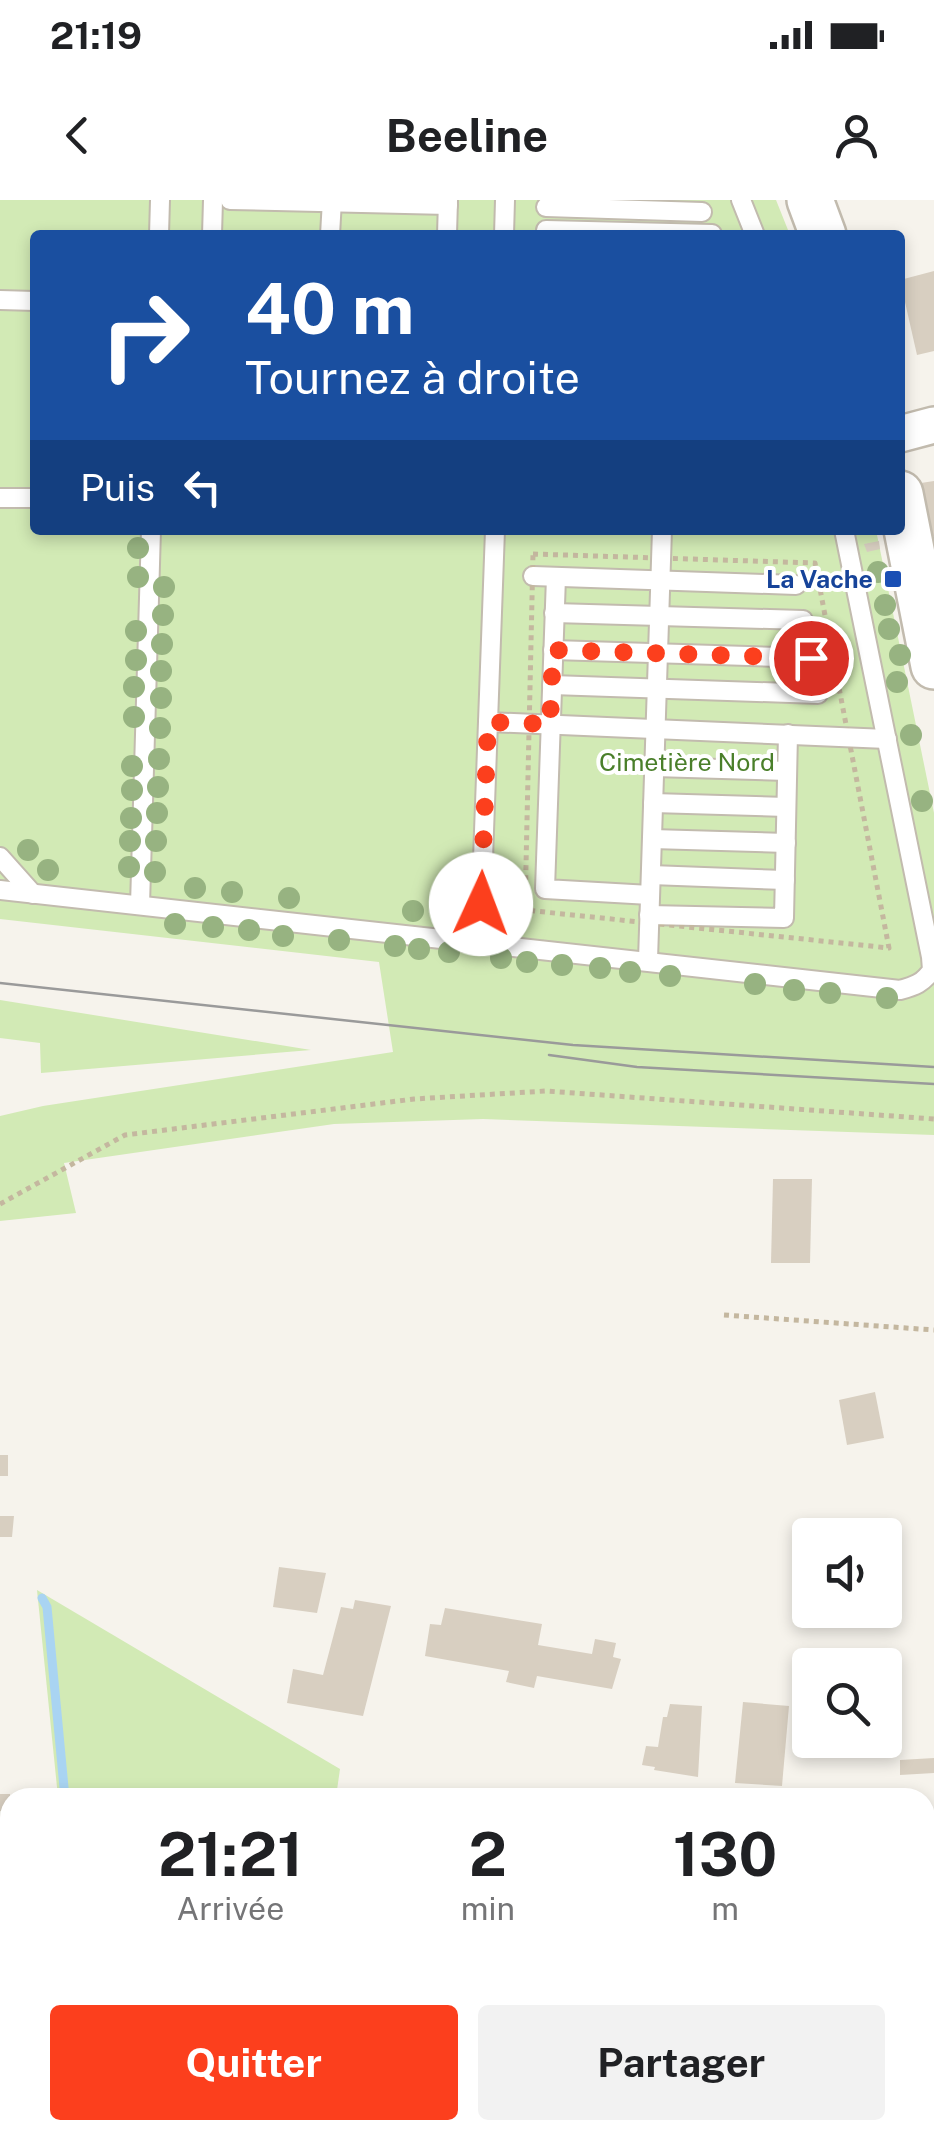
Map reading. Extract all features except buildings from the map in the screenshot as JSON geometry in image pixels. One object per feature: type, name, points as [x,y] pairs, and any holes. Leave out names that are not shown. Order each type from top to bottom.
[{"type":"street","points":[[810,200],[821,230]]},
{"type":"street","points":[[905,433],[934,424]]},
{"type":"street","points":[[905,519],[934,666]]},
{"type":"lane","points":[[159,230],[160,200]]},
{"type":"lane","points":[[212,230],[213,200]]},
{"type":"lane","points":[[230,200],[448,203],[448,230]]},
{"type":"lane","points":[[504,230],[505,200]]},
{"type":"lane","points":[[741,200],[752,230]]},
{"type":"lane","points":[[330,230],[332,201]]},
{"type":"lane","points":[[546,207],[666,206],[702,212]]},
{"type":"lane","points":[[0,300],[30,301]]},
{"type":"lane","points":[[0,498],[30,498]]},
{"type":"lane","points":[[140,906],[151,535]]},
{"type":"lane","points":[[480,941],[494,535]]},
{"type":"lane","points":[[648,960],[662,535]]},
{"type":"lane","points":[[0,890],[900,990],[925,980],[932,970],[931,957],[845,535]]},
{"type":"lane","points":[[533,576],[796,585]]},
{"type":"lane","points":[[556,577],[545,889],[650,895]]},
{"type":"lane","points":[[554,613],[803,620]]},
{"type":"lane","points":[[553,650],[811,658]]},
{"type":"lane","points":[[552,685],[818,694]]},
{"type":"lane","points":[[488,722],[887,740]]},
{"type":"lane","points":[[649,915],[784,918],[788,734]]},
{"type":"lane","points":[[654,767],[787,772]]},
{"type":"lane","points":[[653,803],[786,807]]},
{"type":"lane","points":[[652,839],[786,843]]},
{"type":"lane","points":[[0,857],[32,894]]},
{"type":"lane","points":[[650,875],[785,880]]},
{"type":"path","points":[[0,1204],[125,1135],[414,1099],[546,1092],[934,1119]]},
{"type":"path","points":[[724,1315],[934,1330]]},
{"type":"green space","name":"Cimetière Nord","points":[[0,200],[776,200],[788,230],[30,230],[30,535],[877,535],[934,813],[934,1135],[483,1119],[334,1124],[64,1163],[76,1213],[0,1221],[0,1116],[393,1052],[379,962],[0,919]]},
{"type":"green space","points":[[0,1000],[311,1050],[41,1073],[40,1043],[0,1038]]},
{"type":"green space","points":[[37,1590],[340,1769],[337,1788],[57,1788]]},
{"type":"waterway","points":[[42,1598],[47,1607],[64,1788]]},
{"type":"tram line","points":[[0,983],[573,1045],[934,1067]]},
{"type":"tram line","points":[[549,1055],[637,1067],[934,1084]]},
{"type":"place","name":"La Vache","points":[[893,579]]},
{"type":"route","points":[[481,904],[488,722],[550,724],[553,650],[811,658]]}]
